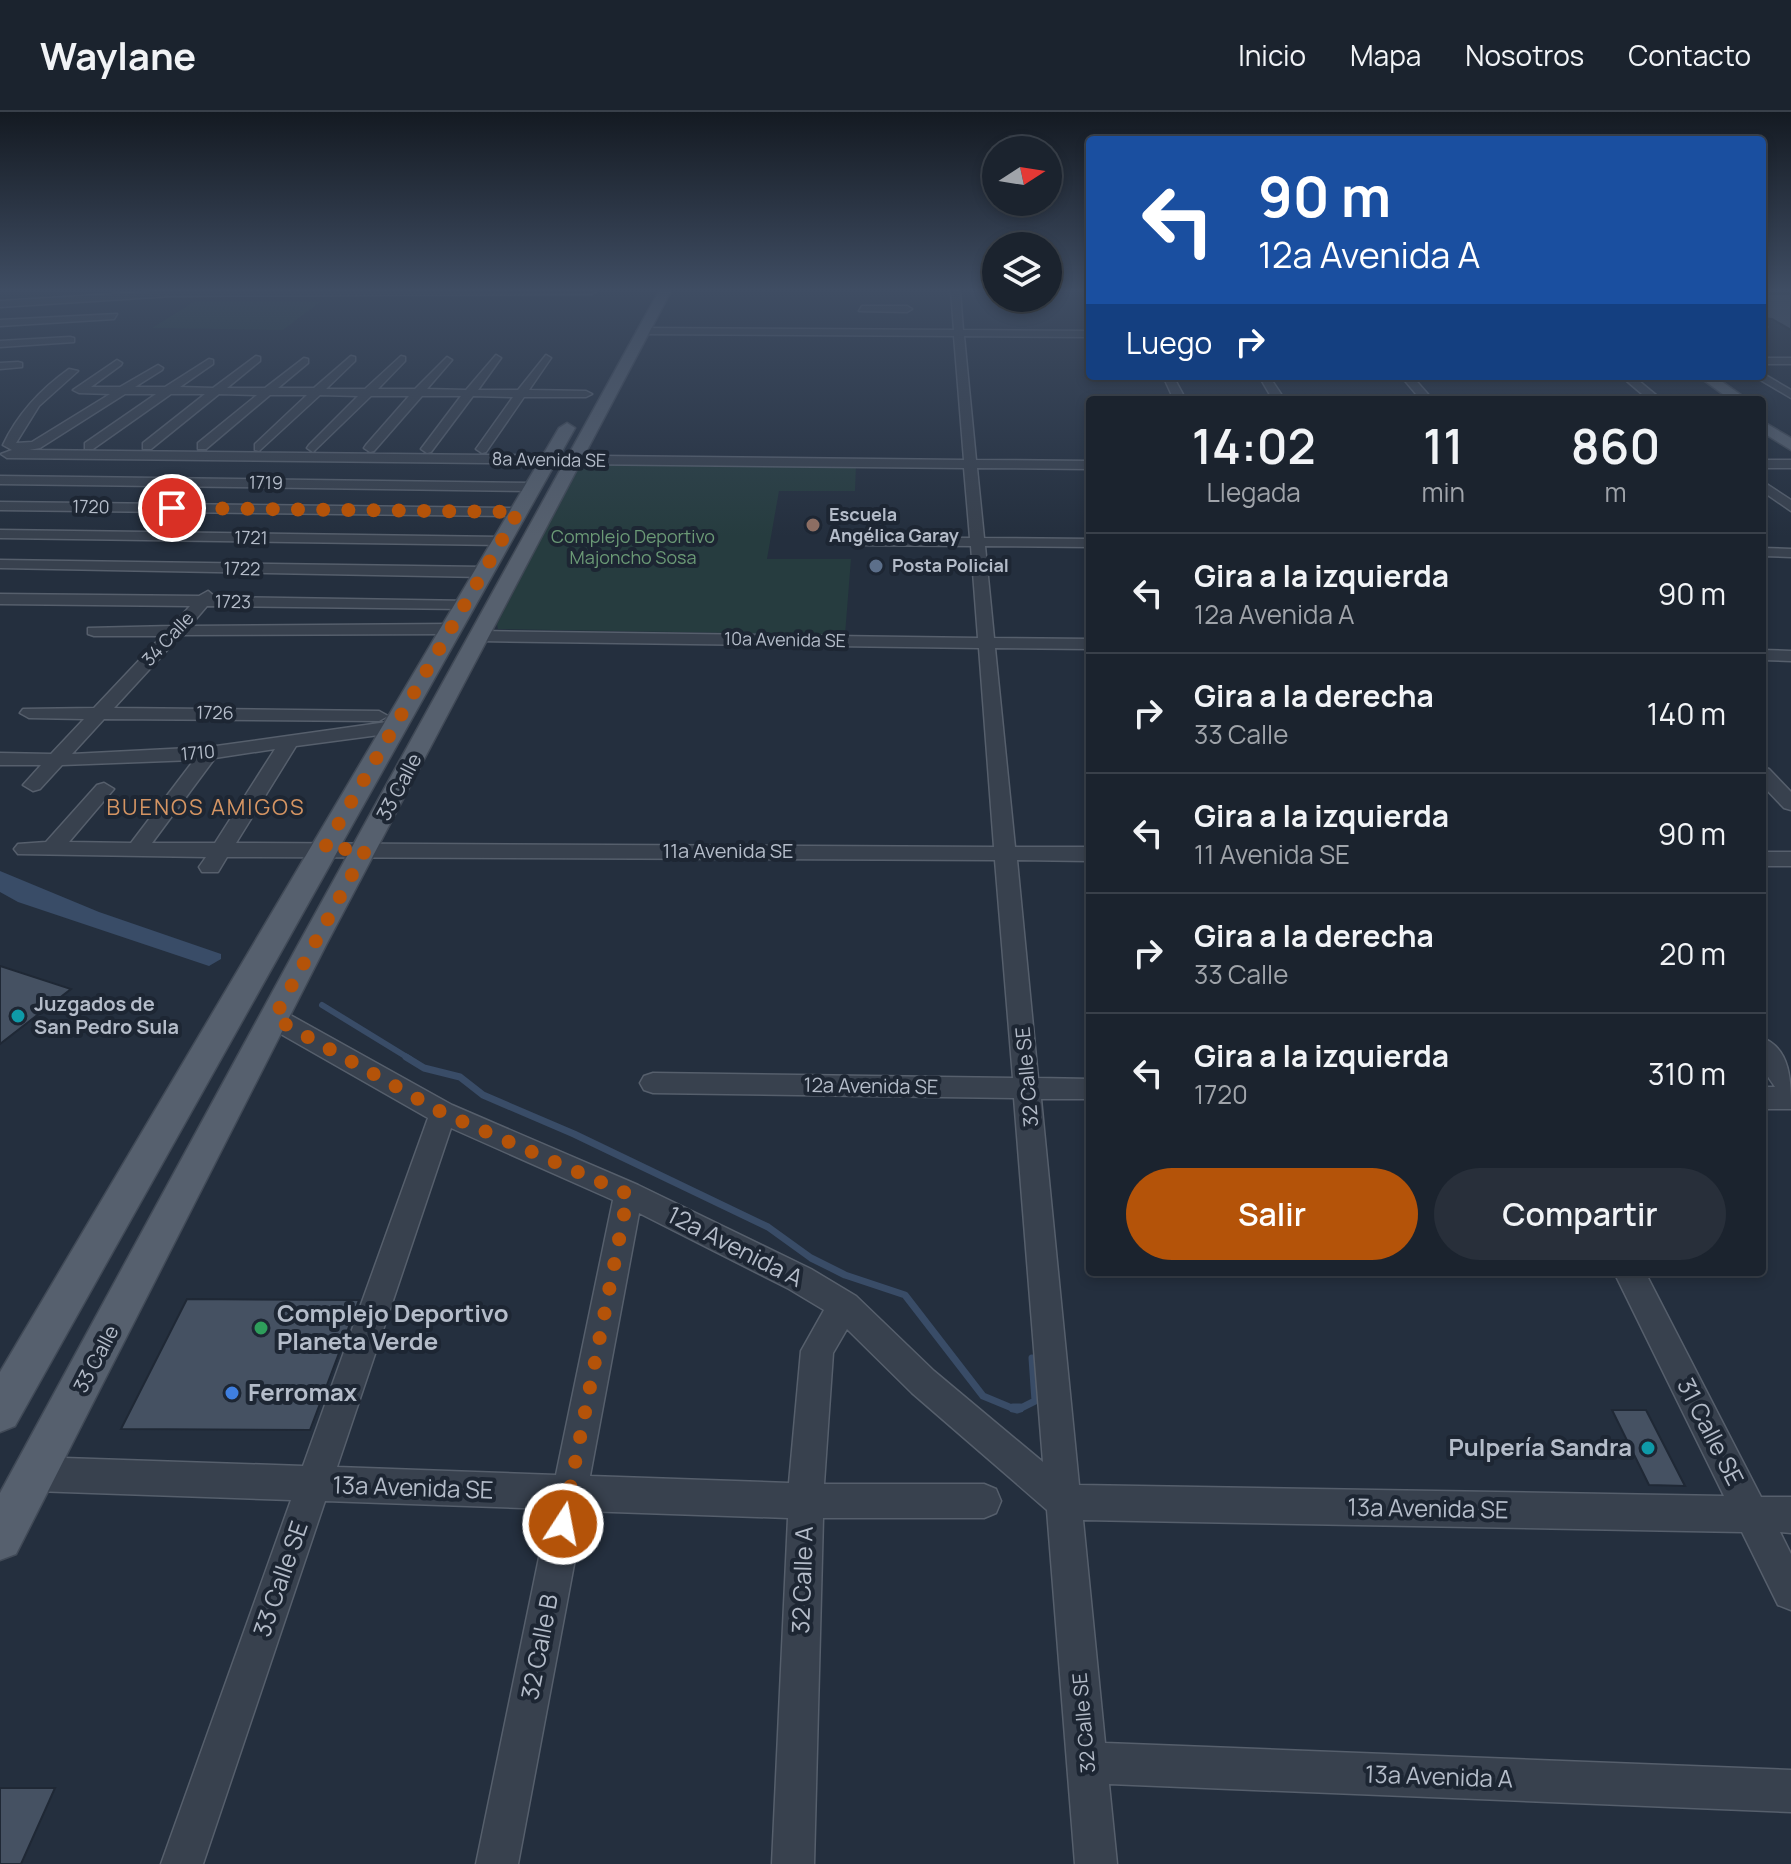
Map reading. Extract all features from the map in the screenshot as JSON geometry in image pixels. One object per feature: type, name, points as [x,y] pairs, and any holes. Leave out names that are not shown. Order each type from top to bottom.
[{"type":"main road","name":"33 Calle","points":[[0,1538],[480,636],[562,456],[586,394],[598,373]]},
{"type":"main road","name":"33 Calle","points":[[0,1411],[518,512],[533,487],[562,456],[615,373]]},
{"type":"main road","points":[[1696,380],[1719,396]]},
{"type":"main road","points":[[1711,380],[1735,396]]},
{"type":"main road","points":[[1766,417],[1791,433]]},
{"type":"main road","points":[[1766,428],[1791,445]]},
{"type":"street","points":[[20,449],[9,445],[15,431],[45,394],[71,373]]},
{"type":"street","points":[[103,373],[79,390],[586,394]]},
{"type":"street","points":[[4,456],[36,445],[150,373]]},
{"type":"street","points":[[89,446],[193,373]]},
{"type":"street","points":[[147,446],[239,373]]},
{"type":"street","points":[[202,446],[290,373]]},
{"type":"street","points":[[259,447],[337,373]]},
{"type":"street","points":[[313,448],[388,373]]},
{"type":"street","points":[[370,448],[436,373]]},
{"type":"street","points":[[317,603],[410,485],[485,373]]},
{"type":"street","points":[[482,449],[536,373]]},
{"type":"street","name":"32 Calle SE","points":[[961,373],[972,460],[1096,1864]]},
{"type":"street","points":[[1766,379],[1791,395]]},
{"type":"street","points":[[1410,380],[1424,396]]},
{"type":"street","points":[[1631,380],[1651,396]]},
{"type":"street","name":"8a Avenida SE","points":[[36,445],[313,448],[342,453],[370,448],[429,454],[482,449],[562,456]]},
{"type":"street","name":"8a Avenida SE","points":[[4,456],[342,453],[972,460],[1086,465]]},
{"type":"street","name":"34 Calle","points":[[33,785],[342,453]]},
{"type":"street","points":[[0,556],[130,456]]},
{"type":"street","points":[[52,614],[231,456]]},
{"type":"street","name":"8a Avenida SE","points":[[972,460],[1086,457]]},
{"type":"street","points":[[1766,464],[1791,464]]},
{"type":"street","points":[[1766,471],[1791,471]]},
{"type":"street","name":"1719","points":[[0,480],[533,487]]},
{"type":"street","points":[[1766,488],[1791,507]]},
{"type":"street","name":"1720","points":[[0,506],[518,512]]},
{"type":"street","name":"1721","points":[[0,534],[501,541]]},
{"type":"street","points":[[856,541],[1086,543]]},
{"type":"street","points":[[1766,552],[1791,553]]},
{"type":"street","name":"1722","points":[[0,564],[484,572]]},
{"type":"street","name":"1723","points":[[0,599],[465,604]]},
{"type":"street","points":[[94,631],[451,629]]},
{"type":"street","name":"10a Avenida SE","points":[[480,636],[1086,644]]},
{"type":"street","points":[[1766,655],[1791,656]]},
{"type":"street","name":"1726","points":[[29,713],[101,712],[398,721]]},
{"type":"street","name":"1710","points":[[0,759],[209,753],[398,721]]},
{"type":"street","points":[[215,858],[290,741]]},
{"type":"street","points":[[137,849],[209,753]]},
{"type":"street","points":[[1766,777],[1791,804]]},
{"type":"street","points":[[52,849],[104,789]]},
{"type":"street","name":"11a Avenida SE","points":[[25,849],[137,849],[215,858],[324,849],[1086,854]]},
{"type":"street","points":[[1766,859],[1791,859]]},
{"type":"street","name":"12a Avenida A","points":[[274,1018],[443,1113],[628,1194],[800,1279],[845,1306],[923,1382],[1064,1502]]},
{"type":"street","points":[[1766,1054],[1791,1090]]},
{"type":"street","name":"12a Avenida SE","points":[[653,1083],[1086,1089]]},
{"type":"street","points":[[1766,1098],[1791,1098]]},
{"type":"street","name":"33 Calle SE","points":[[182,1864],[443,1113]]},
{"type":"street","name":"32 Calle B","points":[[497,1864],[628,1194]]},
{"type":"street","name":"31 Calle SE","points":[[1631,1276],[1791,1592]]},
{"type":"street","name":"32 Calle A","points":[[793,1864],[806,1501],[817,1351],[845,1306]]},
{"type":"street","name":"13a Avenida SE","points":[[35,1474],[806,1501],[984,1501]]},
{"type":"street","name":"13a Avenida SE","points":[[1064,1502],[1791,1515]]},
{"type":"street","name":"13a Avenida A","points":[[1087,1763],[1791,1791]]},
{"type":"green space","name":"Complejo Deportivo Majoncho Sosa","points":[[590,463],[856,465],[855,491],[779,491],[767,559],[851,559],[845,635],[498,629],[497,624],[578,467]]},
{"type":"water","points":[[0,871],[99,912],[221,954],[221,959],[209,966],[18,902],[0,892]]},
{"type":"building","name":"Juzgados de San Pedro Sula","points":[[0,966],[71,989],[0,1044]]},
{"type":"building","points":[[187,1299],[359,1300],[310,1430],[121,1429]]},
{"type":"building","name":"Pulpería Sandra","points":[[1612,1410],[1646,1410],[1685,1486],[1649,1485]]},
{"type":"building","points":[[0,1788],[55,1788],[21,1864],[0,1864]]},
{"type":"waterway","points":[[322,1005],[410,1059]]},
{"type":"waterway","points":[[406,1057],[424,1068],[460,1077],[483,1095],[574,1134],[768,1227],[811,1258],[845,1275],[905,1295],[983,1396],[1017,1410],[1035,1401],[1032,1358]]},
{"type":"waterway","points":[[1013,1408],[1020,1408]]},
{"type":"place","name":"Escuela Angélica Garay","points":[[813,525]]},
{"type":"place","name":"Posta Policial","points":[[876,566]]},
{"type":"place","name":"Juzgados de San Pedro Sula","points":[[18,1016]]},
{"type":"place","name":"Complejo Deportivo Planeta Verde","points":[[261,1328]]},
{"type":"place","name":"Ferromax","points":[[232,1393]]},
{"type":"place","name":"Pulpería Sandra","points":[[1648,1448]]},
{"type":"district","name":"BUENOS AMIGOS","points":[[206,807]]},
{"type":"route","points":[[172,508],[518,512],[324,849],[366,849],[274,1018],[443,1113],[628,1194],[563,1524]]}]
